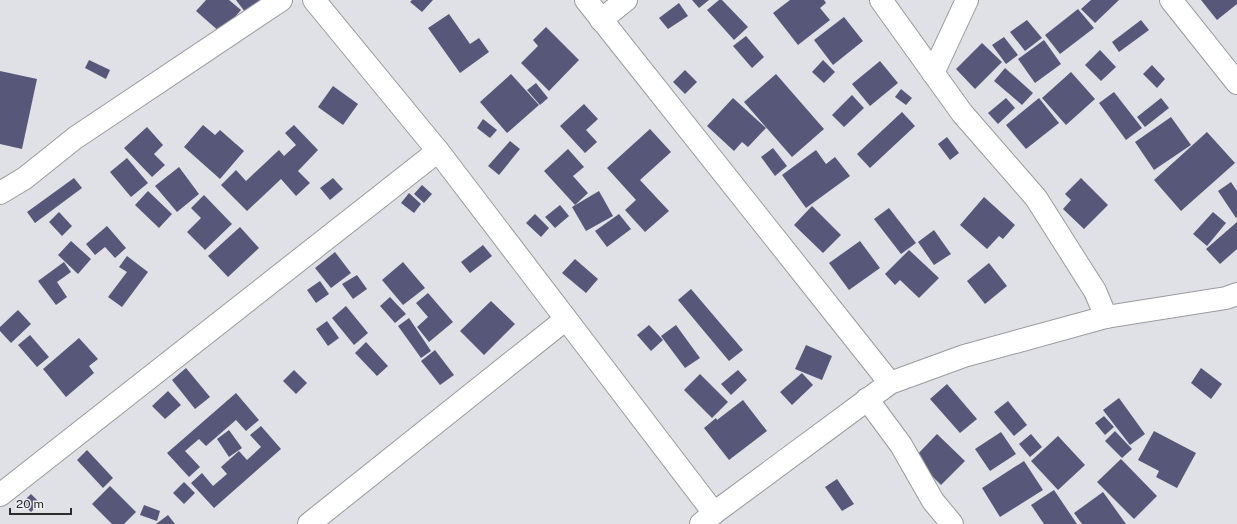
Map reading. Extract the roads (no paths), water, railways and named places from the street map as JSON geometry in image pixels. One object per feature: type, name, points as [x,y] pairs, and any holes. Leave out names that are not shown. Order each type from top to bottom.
[{"type":"street","points":[[0,193],[25,178],[75,138],[281,0]]},
{"type":"street","points":[[314,0],[438,151],[566,319],[708,519],[890,382],[964,356],[1106,318],[1226,298],[1237,294]]},
{"type":"street","points":[[586,0],[890,382]]},
{"type":"street","points":[[601,20],[626,0]]},
{"type":"street","points":[[881,0],[962,113],[1036,198],[1096,291],[1106,318]]},
{"type":"street","points":[[934,73],[967,0]]},
{"type":"street","points":[[1171,0],[1237,83]]},
{"type":"street","points":[[0,495],[438,151]]},
{"type":"street","points":[[309,524],[566,319]]},
{"type":"street","points":[[867,399],[900,445],[933,501],[952,524]]}]
